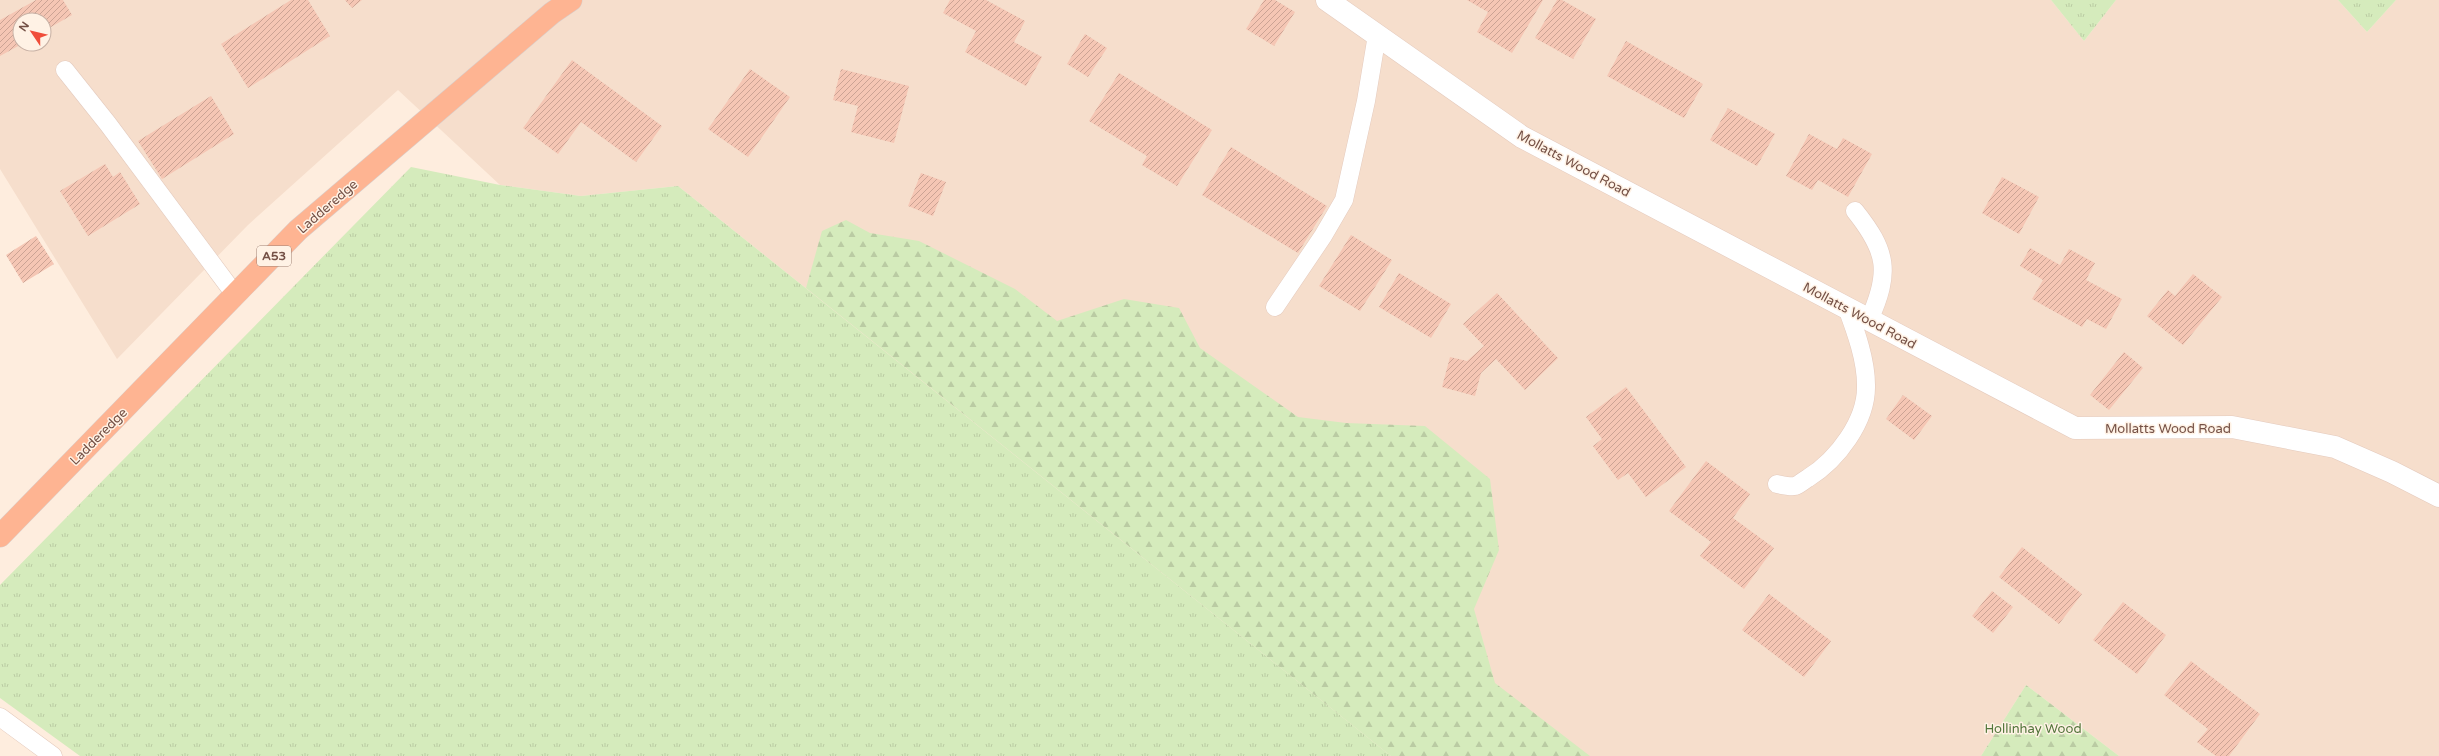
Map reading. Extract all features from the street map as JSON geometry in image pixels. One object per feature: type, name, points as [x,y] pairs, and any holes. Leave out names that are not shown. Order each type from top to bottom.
[{"type":"highway","name":"Ladderedge","points":[[0,536],[236,296],[298,230],[552,13],[571,0]]},
{"type":"street","name":"Mollatts Wood Road","points":[[1327,0],[1522,137],[2075,428],[2232,426],[2335,447],[2392,472],[2439,496]]},
{"type":"lane","points":[[1275,307],[1324,236],[1344,200],[1366,101],[1377,35]]},
{"type":"lane","points":[[65,70],[108,124],[236,296]]},
{"type":"lane","points":[[1855,211],[1870,231],[1880,250],[1884,271],[1880,298],[1870,320]]},
{"type":"lane","points":[[1777,484],[1795,486],[1821,470],[1841,447],[1858,422],[1862,410],[1866,385],[1864,365],[1847,308]]},
{"type":"lane","points":[[0,716],[53,756]]},
{"type":"shaded area","points":[[0,0],[2051,0],[2084,41],[2116,0],[2338,0],[2367,32],[2396,0],[2439,0],[2439,756],[2119,756],[2026,685],[1981,756],[1391,756],[678,186],[581,196],[500,185],[398,90],[248,225],[117,359],[0,169]]},
{"type":"green space","points":[[2051,0],[2116,0],[2084,41]]},
{"type":"green space","points":[[2338,0],[2396,0],[2367,32]]},
{"type":"green space","points":[[411,167],[500,185],[581,196],[678,186],[1391,756],[80,756],[0,698],[0,585]]},
{"type":"green space","points":[[846,220],[870,233],[919,241],[1015,289],[1057,321],[1124,299],[1179,308],[1200,348],[1298,417],[1346,423],[1425,426],[1490,479],[1499,550],[1474,609],[1495,683],[1590,756],[1391,756],[806,288],[822,231]]},
{"type":"green space","name":"Hollinhay Wood","points":[[2026,685],[2119,756],[1981,756]]},
{"type":"building","points":[[36,0],[63,0],[72,15],[52,26],[52,12],[14,12]]},
{"type":"building","points":[[291,0],[308,0],[330,36],[248,88],[221,44]]},
{"type":"building","points":[[345,0],[362,0],[352,8]]},
{"type":"building","points":[[950,0],[986,0],[1025,21],[1014,42],[1042,57],[1026,86],[965,52],[976,31],[943,13]]},
{"type":"building","points":[[1264,0],[1275,0],[1295,12],[1274,46],[1246,29]]},
{"type":"building","points":[[1467,0],[1543,0],[1512,53],[1477,32],[1488,12]]},
{"type":"building","points":[[1557,0],[1562,0],[1596,19],[1573,59],[1535,38]]},
{"type":"building","points":[[12,13],[12,49],[0,56],[0,20]]},
{"type":"building","points":[[1085,34],[1107,48],[1088,77],[1067,64]]},
{"type":"building","points":[[1626,41],[1703,84],[1684,118],[1607,76]]},
{"type":"building","points":[[572,60],[662,126],[636,162],[581,122],[558,154],[523,128]]},
{"type":"building","points":[[750,69],[790,97],[748,157],[708,129]]},
{"type":"building","points":[[841,69],[909,86],[894,143],[851,132],[858,106],[833,100]]},
{"type":"building","points":[[1119,73],[1212,130],[1177,186],[1142,165],[1147,156],[1089,121]]},
{"type":"building","points":[[211,96],[234,134],[162,179],[138,141]]},
{"type":"building","points":[[1728,108],[1775,134],[1757,166],[1710,140]]},
{"type":"building","points":[[1809,134],[1837,149],[1843,138],[1872,154],[1848,197],[1818,180],[1812,190],[1786,176]]},
{"type":"building","points":[[1231,147],[1327,206],[1298,253],[1202,195]]},
{"type":"building","points":[[105,164],[113,177],[120,172],[140,204],[88,236],[60,191]]},
{"type":"building","points":[[921,173],[946,182],[933,216],[908,206]]},
{"type":"building","points":[[2002,177],[2039,197],[2019,234],[1982,213]]},
{"type":"building","points":[[1351,235],[1392,260],[1360,311],[1319,286]]},
{"type":"building","points":[[36,236],[54,264],[23,283],[6,255]]},
{"type":"building","points":[[2030,248],[2060,265],[2069,249],[2095,263],[2086,280],[2122,299],[2106,329],[2087,319],[2082,327],[2032,299],[2043,280],[2020,266]]},
{"type":"building","points":[[1399,273],[1451,304],[1431,338],[1379,307]]},
{"type":"building","points":[[2193,274],[2222,297],[2183,345],[2147,316],[2168,290],[2175,296]]},
{"type":"building","points":[[1497,293],[1558,358],[1525,390],[1496,359],[1481,373],[1475,396],[1442,387],[1450,357],[1467,361],[1484,346],[1463,324]]},
{"type":"building","points":[[2124,352],[2143,368],[2109,410],[2090,395]]},
{"type":"building","points":[[1626,387],[1686,467],[1646,497],[1628,473],[1618,480],[1593,446],[1602,439],[1586,417]]},
{"type":"building","points":[[1903,395],[1932,416],[1914,440],[1886,419]]},
{"type":"building","points":[[1706,461],[1750,494],[1733,518],[1774,548],[1744,589],[1700,556],[1711,542],[1669,511]]},
{"type":"building","points":[[2022,547],[2082,594],[2059,624],[1999,577]]},
{"type":"building","points":[[1992,591],[2013,607],[1993,633],[1972,616]]},
{"type":"building","points":[[1769,594],[1831,641],[1804,677],[1742,630]]},
{"type":"building","points":[[2123,602],[2166,635],[2137,674],[2093,640]]},
{"type":"building","points":[[2191,661],[2260,714],[2229,756],[2216,756],[2197,742],[2208,729],[2164,695]]}]
